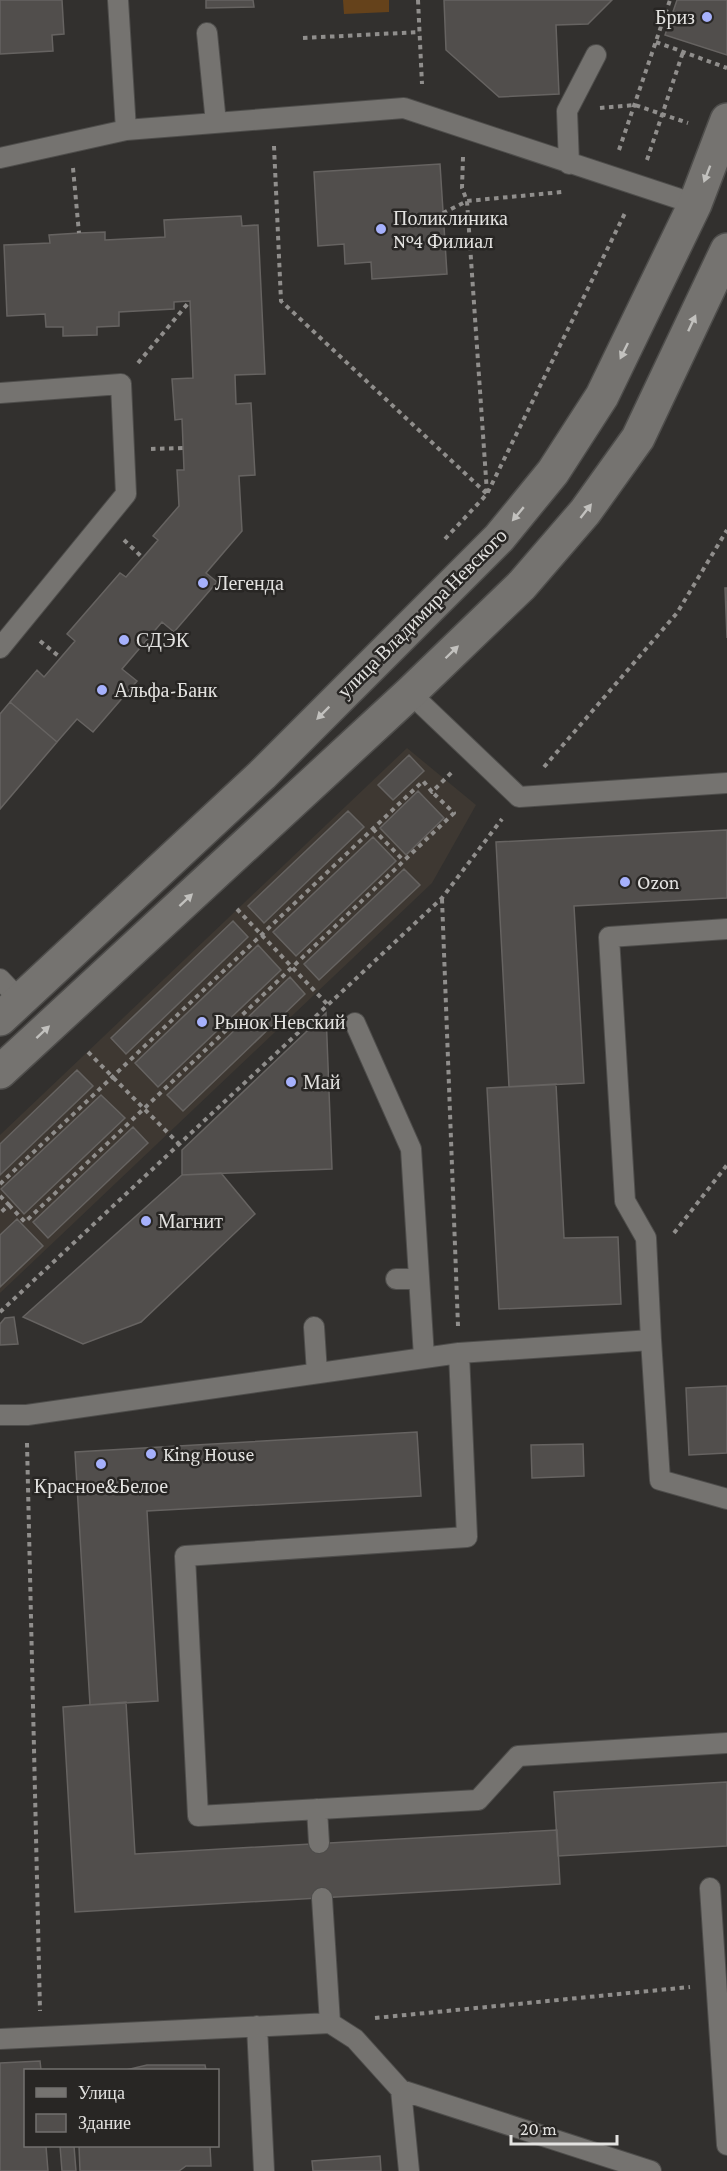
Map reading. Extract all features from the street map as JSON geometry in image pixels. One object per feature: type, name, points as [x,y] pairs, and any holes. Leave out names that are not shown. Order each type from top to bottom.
[{"type":"street","name":"улица Владимира Невского","points":[[7,999],[262,775],[499,538],[553,472],[602,396],[695,204],[725,127]]},
{"type":"street","points":[[0,1072],[410,693],[522,585],[585,512],[638,438],[727,250]]},
{"type":"lane","points":[[118,0],[126,130]]},
{"type":"lane","points":[[207,33],[216,123]]},
{"type":"lane","points":[[569,164],[567,111],[596,55]]},
{"type":"lane","points":[[0,158],[126,130],[404,108],[695,204]]},
{"type":"lane","points":[[0,393],[120,384],[126,494],[0,648]]},
{"type":"lane","points":[[410,693],[519,797],[727,783]]},
{"type":"lane","points":[[727,929],[609,937],[625,1201],[646,1238],[660,1480],[727,1499]]},
{"type":"lane","points":[[356,1023],[411,1149],[424,1357]]},
{"type":"lane","points":[[396,1279],[419,1279]]},
{"type":"lane","points":[[314,1327],[316,1373]]},
{"type":"lane","points":[[0,1415],[27,1415],[424,1357],[651,1340]]},
{"type":"lane","points":[[459,1353],[467,1537],[185,1556],[198,1815],[478,1800],[518,1756],[727,1743]]},
{"type":"lane","points":[[317,1809],[320,1843]]},
{"type":"lane","points":[[710,1888],[727,2145]]},
{"type":"lane","points":[[322,1898],[330,2023]]},
{"type":"lane","points":[[0,2038],[330,2023],[355,2039],[401,2090],[651,2171]]},
{"type":"lane","points":[[257,2026],[264,2171]]},
{"type":"lane","points":[[401,2090],[409,2171]]},
{"type":"path","points":[[418,0],[423,115]]},
{"type":"path","points":[[610,177],[670,0]]},
{"type":"path","points":[[303,38],[420,32]]},
{"type":"path","points":[[656,42],[727,68]]},
{"type":"path","points":[[440,544],[487,494],[638,185],[683,52]]},
{"type":"path","points":[[567,111],[635,105],[662,114],[725,127]]},
{"type":"path","points":[[272,119],[281,301],[487,494]]},
{"type":"path","points":[[70,143],[79,233]]},
{"type":"path","points":[[462,188],[466,201],[487,494],[499,538]]},
{"type":"path","points":[[443,213],[466,201],[569,192]]},
{"type":"path","points":[[120,384],[190,302]]},
{"type":"path","points":[[0,1312],[442,898],[519,797],[677,613],[727,530]]},
{"type":"path","points":[[432,792],[445,780]]},
{"type":"path","points":[[0,1184],[423,781],[454,813],[25,1222],[0,1196]]},
{"type":"path","points":[[373,829],[404,861]]},
{"type":"path","points":[[442,898],[459,1353]]},
{"type":"path","points":[[237,909],[328,1005]]},
{"type":"path","points":[[88,1052],[179,1144]]},
{"type":"path","points":[[647,1266],[727,1165]]},
{"type":"path","points":[[0,1213],[9,1205]]},
{"type":"path","points":[[27,1415],[41,2036]]},
{"type":"path","points":[[330,2023],[717,1984]]},
{"type":"shaded area","points":[[343,0],[389,0],[389,12],[344,14]]},
{"type":"shaded area","name":"Рынок Невский","points":[[407,748],[476,805],[432,883],[0,1293],[0,1135]]},
{"type":"building","points":[[0,0],[62,0],[64,34],[52,35],[53,51],[0,54]]},
{"type":"building","points":[[206,0],[253,0],[254,7],[206,8]]},
{"type":"building","points":[[444,0],[612,0],[588,24],[556,25],[559,94],[499,97],[446,50]]},
{"type":"building","points":[[677,0],[727,0],[727,55],[665,35]]},
{"type":"building","name":"Поликлиника №4 Филиал","points":[[440,164],[447,274],[372,279],[371,262],[345,264],[344,244],[318,246],[314,172]]},
{"type":"building","points":[[241,216],[242,226],[258,225],[265,374],[235,375],[236,404],[251,403],[255,475],[239,476],[242,531],[206,573],[217,582],[174,632],[162,622],[122,669],[137,681],[93,732],[77,719],[57,742],[10,702],[37,670],[44,677],[75,641],[67,634],[120,573],[126,577],[158,540],[153,536],[179,506],[177,470],[184,470],[182,419],[175,420],[172,379],[193,378],[190,301],[174,302],[174,309],[119,312],[119,326],[97,327],[97,335],[63,336],[63,327],[46,327],[45,314],[7,316],[4,245],[50,243],[49,235],[79,233],[105,232],[105,240],[165,237],[164,220]]},
{"type":"building","points":[[725,588],[727,588],[727,638]]},
{"type":"building","points":[[10,702],[57,742],[0,809],[0,714]]},
{"type":"building","points":[[409,755],[424,771],[393,800],[378,785]]},
{"type":"building","points":[[418,791],[444,818],[406,855],[380,828]]},
{"type":"building","points":[[348,811],[364,827],[264,923],[248,906]]},
{"type":"building","points":[[727,830],[727,898],[574,906],[584,1083],[509,1087],[496,842]]},
{"type":"building","points":[[373,837],[396,861],[296,956],[273,932]]},
{"type":"building","points":[[404,869],[420,885],[319,980],[304,964]]},
{"type":"building","points":[[233,921],[248,937],[126,1054],[111,1038]]},
{"type":"building","points":[[258,945],[281,970],[158,1087],[135,1063]]},
{"type":"building","points":[[290,977],[305,994],[183,1111],[167,1095]]},
{"type":"building","name":"Май","points":[[326,1013],[332,1169],[182,1175],[182,1150]]},
{"type":"building","points":[[77,1070],[93,1086],[0,1175],[0,1144]]},
{"type":"building","points":[[556,1084],[564,1238],[618,1237],[621,1304],[499,1309],[487,1088]]},
{"type":"building","points":[[101,1095],[125,1118],[24,1214],[1,1189]]},
{"type":"building","points":[[133,1127],[148,1143],[48,1238],[33,1222]]},
{"type":"building","points":[[221,1173],[255,1214],[141,1322],[83,1344],[23,1317],[182,1175]]},
{"type":"building","points":[[17,1219],[43,1246],[0,1287],[0,1235]]},
{"type":"building","points":[[14,1317],[18,1344],[0,1345],[0,1324],[5,1318]]},
{"type":"building","points":[[727,1386],[727,1453],[689,1455],[686,1388]]},
{"type":"building","points":[[417,1432],[421,1496],[147,1511],[158,1701],[90,1705],[75,1452]]},
{"type":"building","points":[[583,1444],[584,1476],[532,1478],[531,1445]]},
{"type":"building","points":[[126,1702],[135,1854],[557,1830],[560,1884],[75,1912],[63,1707]]},
{"type":"building","points":[[727,1782],[727,1846],[558,1856],[554,1792]]},
{"type":"building","points":[[40,2061],[41,2069],[24,2069],[24,2147],[46,2147],[48,2171],[0,2171],[0,2063]]},
{"type":"building","points":[[147,2065],[205,2065],[206,2069],[130,2069]]},
{"type":"building","points":[[60,2147],[74,2147],[76,2171],[62,2171]]},
{"type":"building","points":[[79,2147],[210,2147],[211,2166],[186,2166],[179,2171],[80,2171]]},
{"type":"building","points":[[380,2156],[381,2171],[313,2171],[312,2161]]},
{"type":"place","name":"Бриз","points":[[707,17]]},
{"type":"place","name":"Поликлиника №4 Филиал","points":[[381,229]]},
{"type":"place","name":"Легенда","points":[[203,583]]},
{"type":"place","name":"СДЭК","points":[[124,640]]},
{"type":"place","name":"Альфа-Банк","points":[[102,690]]},
{"type":"place","name":"Ozon","points":[[625,882]]},
{"type":"place","name":"Рынок Невский","points":[[202,1022]]},
{"type":"place","name":"Май","points":[[291,1082]]},
{"type":"place","name":"Магнит","points":[[146,1221]]},
{"type":"place","name":"King House","points":[[151,1454]]},
{"type":"place","name":"Красное&Белое","points":[[101,1464]]}]
